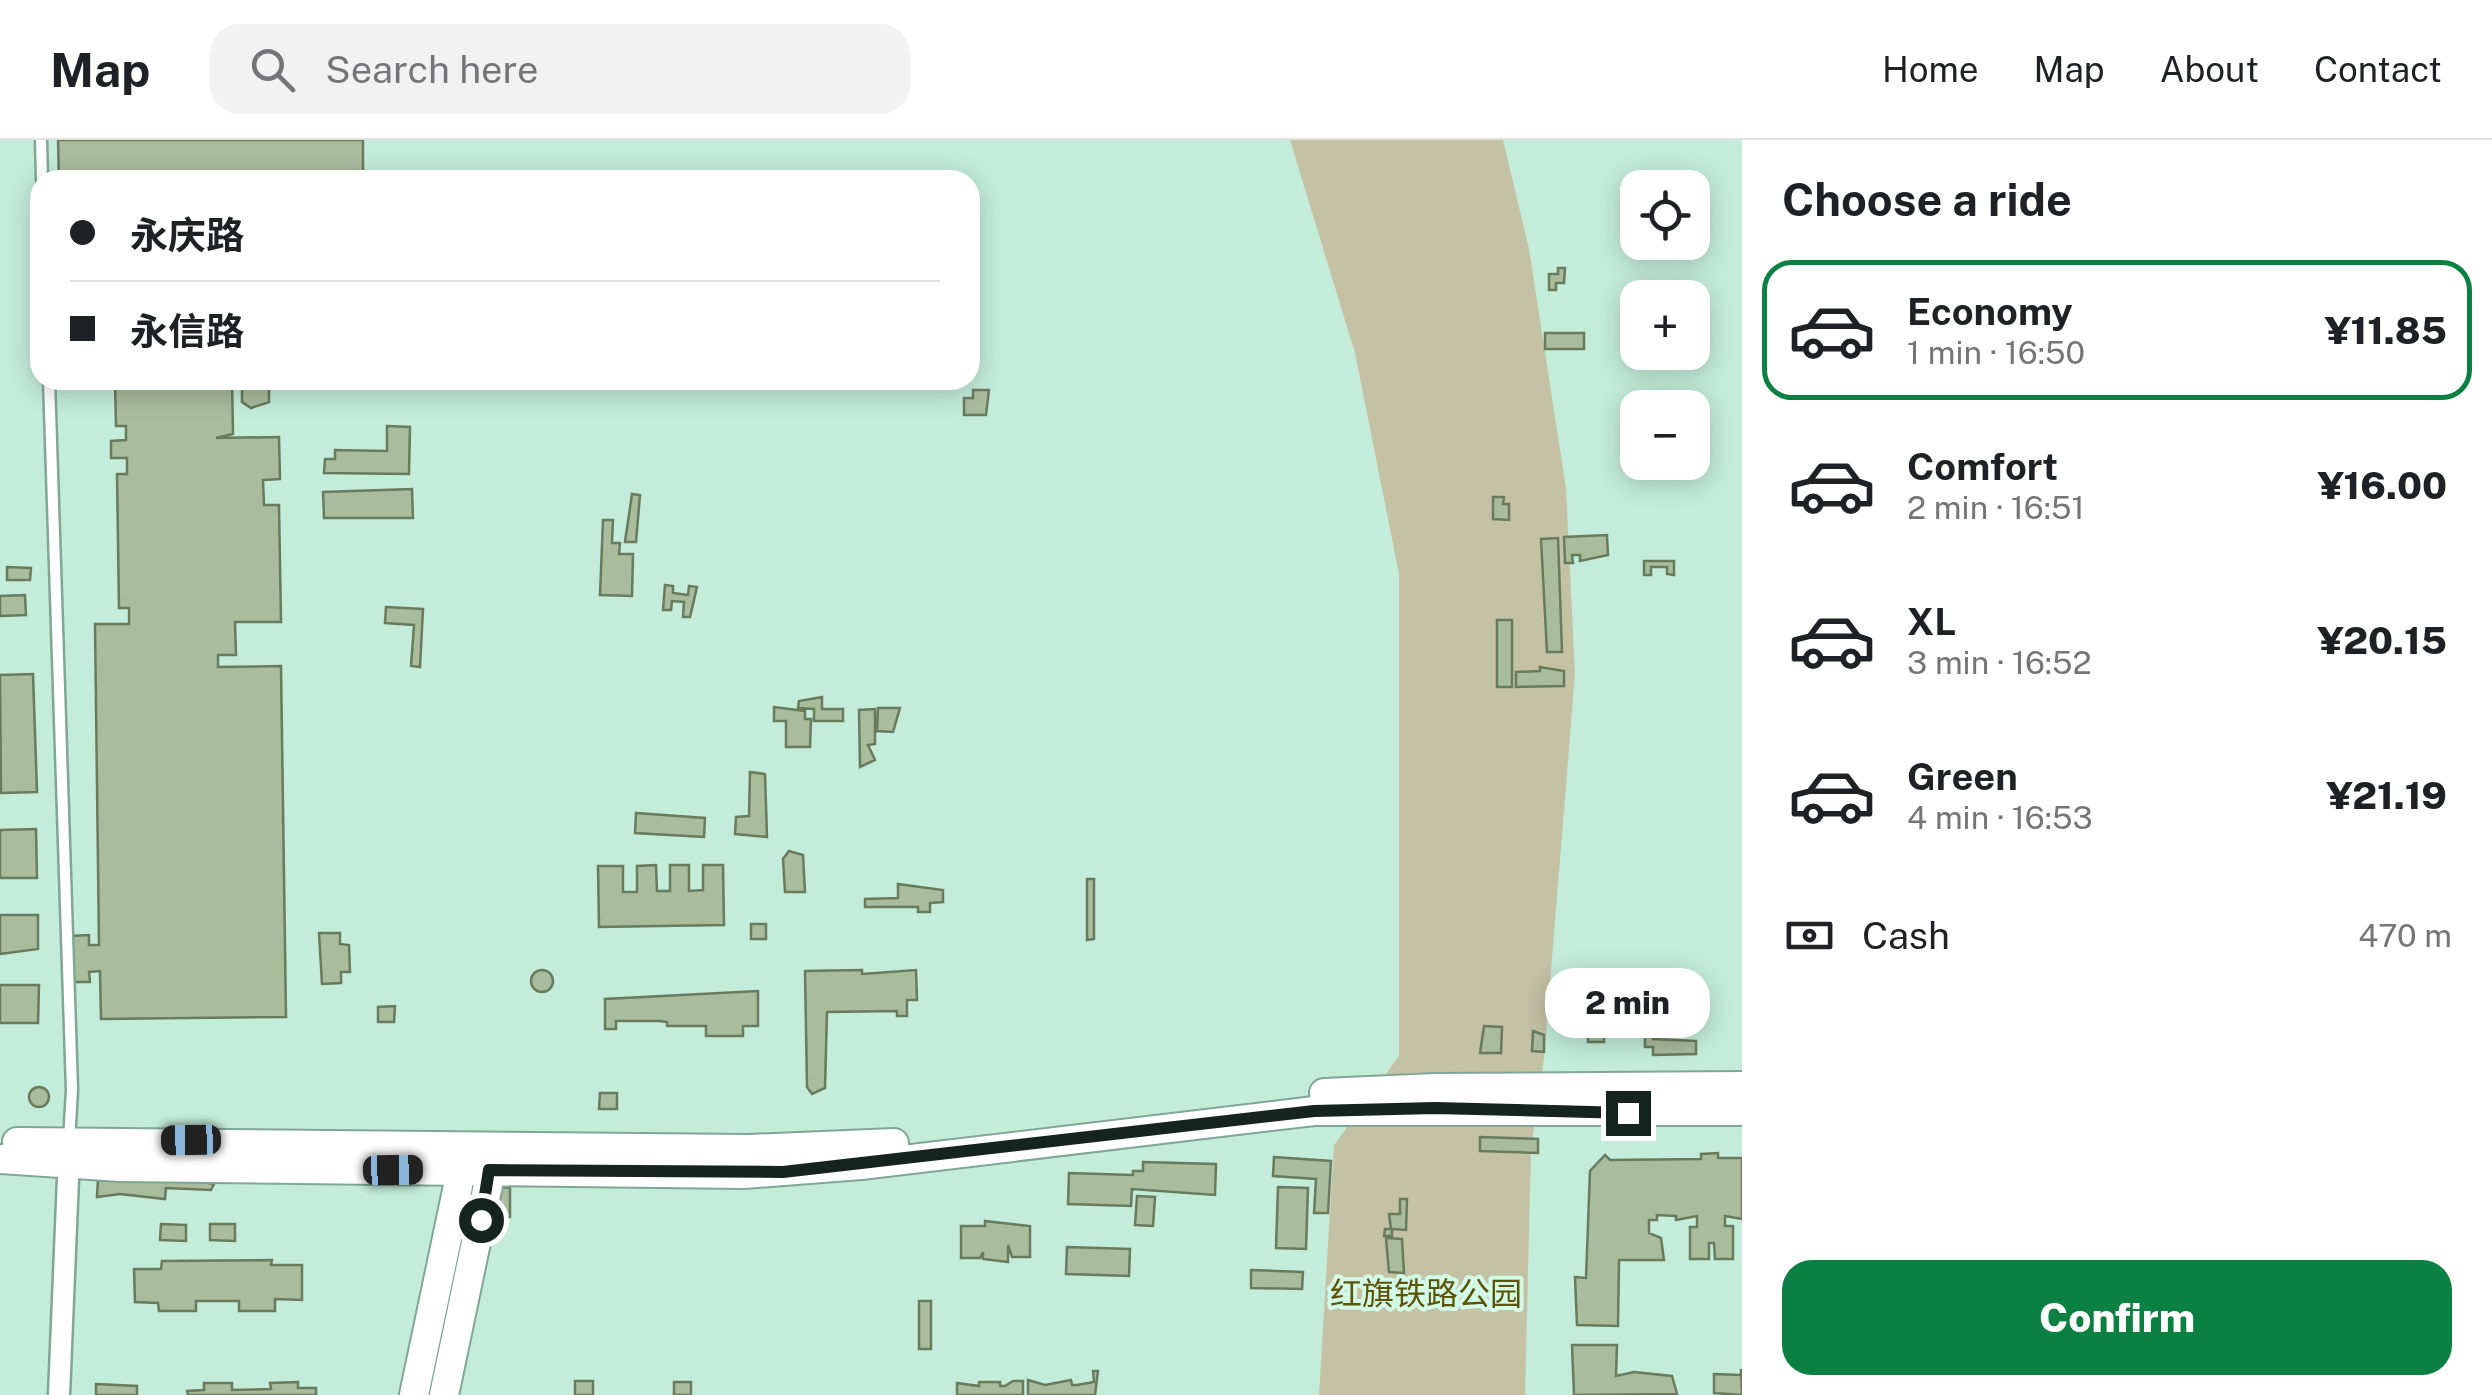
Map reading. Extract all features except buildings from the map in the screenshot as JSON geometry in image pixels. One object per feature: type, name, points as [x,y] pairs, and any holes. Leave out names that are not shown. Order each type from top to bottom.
[{"type":"street","points":[[0,1158],[69,1153],[489,1158],[868,1146],[1364,1090],[1742,1086]]},
{"type":"street","points":[[489,1158],[783,1172],[1314,1111],[1742,1111]]},
{"type":"street","points":[[0,1142],[69,1153]]},
{"type":"street","points":[[58,1395],[69,1153]]},
{"type":"street","points":[[414,1395],[459,1158]]},
{"type":"street","points":[[444,1395],[489,1158]]},
{"type":"lane","points":[[40,140],[42,170]]},
{"type":"lane","points":[[48,390],[72,1090],[69,1153]]},
{"type":"green space","name":"红旗铁路公园","points":[[1290,140],[1503,140],[1529,249],[1566,488],[1575,674],[1544,1058],[1531,1150],[1525,1395],[1319,1395],[1334,1145],[1399,1056],[1399,574],[1355,353]]},
{"type":"route","points":[[481,1220],[489,1170],[783,1172],[1314,1111],[1435,1108],[1628,1113]]}]
